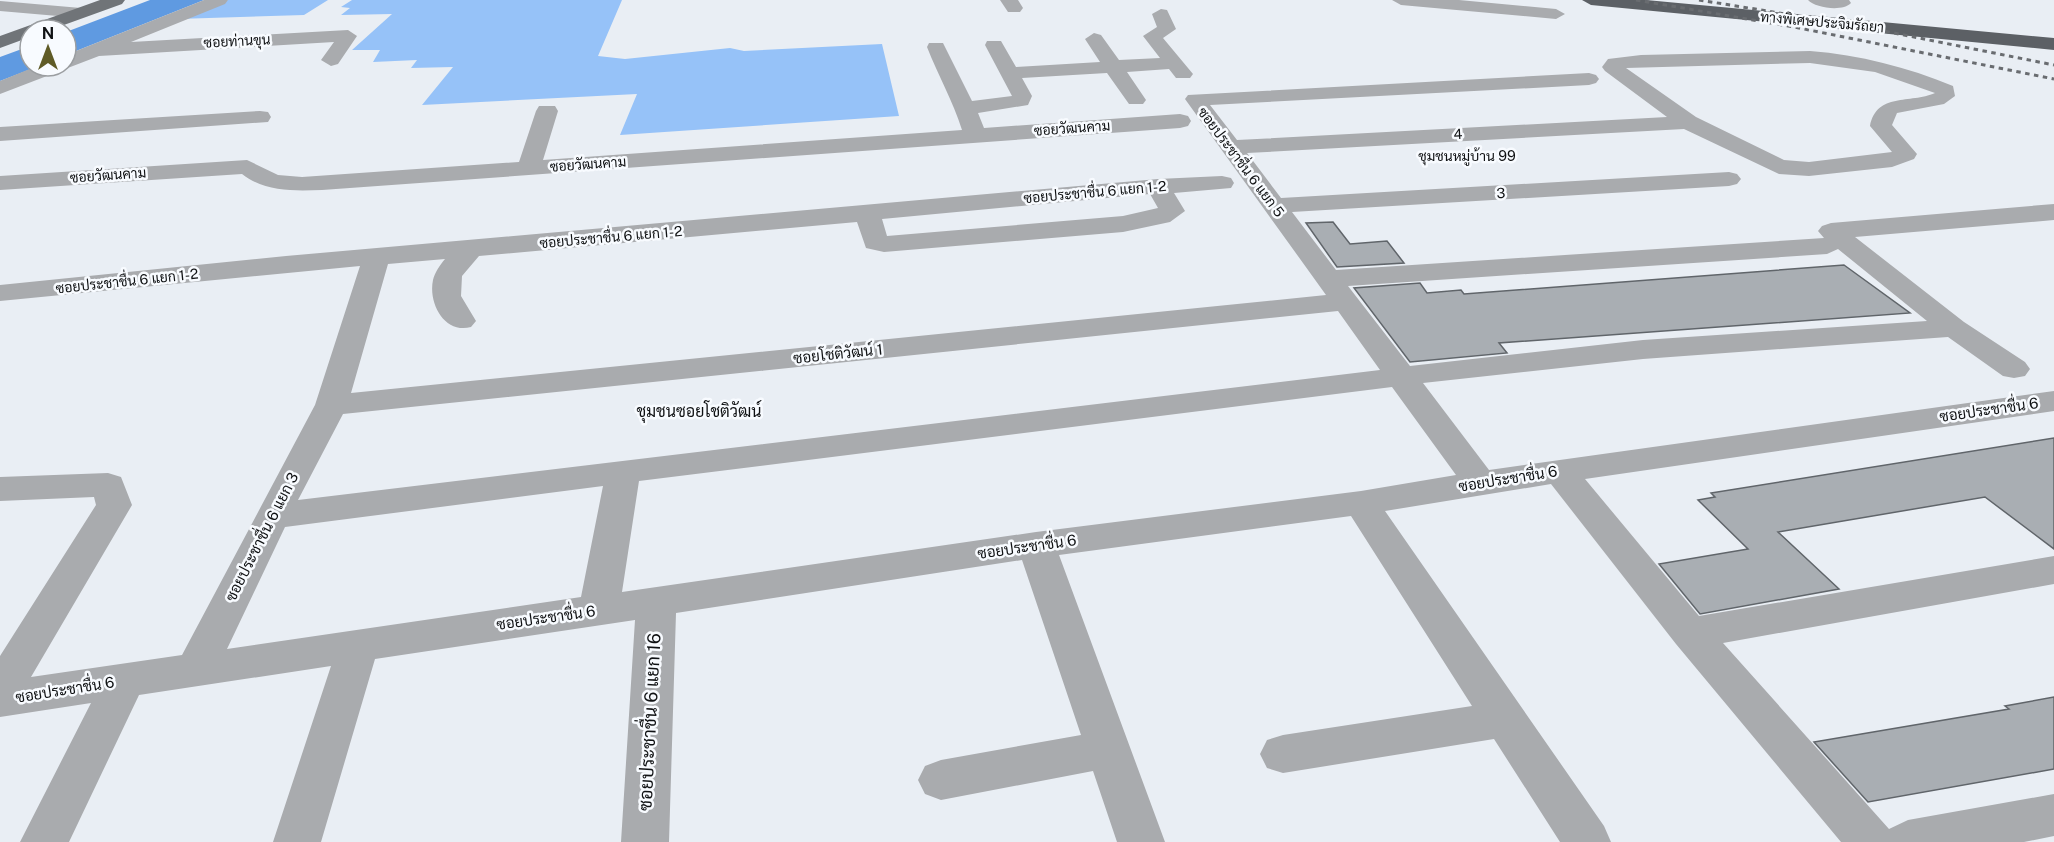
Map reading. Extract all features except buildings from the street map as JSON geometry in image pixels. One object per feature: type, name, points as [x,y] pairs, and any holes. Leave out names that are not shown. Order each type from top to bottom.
[{"type":"highway","name":"ทางพิเศษประจิมรัถยา","points":[[1591,0],[2054,44]]},
{"type":"highway","name":"ทางพิเศษประจิมรัถยา","points":[[1696,0],[2054,31]]},
{"type":"main road","points":[[66,18],[116,0]]},
{"type":"main road","points":[[0,42],[18,35]]},
{"type":"street","points":[[78,57],[219,0]]},
{"type":"street","points":[[1401,0],[1562,12]]},
{"type":"street","points":[[1817,0],[1842,3]]},
{"type":"street","points":[[1,3],[81,13]]},
{"type":"street","points":[[1161,14],[1167,29],[1152,36],[1191,83]]},
{"type":"street","name":"ซอยท่านขุน","points":[[96,50],[348,36],[331,60]]},
{"type":"street","points":[[1094,39],[1136,100]]},
{"type":"street","points":[[966,108],[1021,101],[1022,96],[994,45]]},
{"type":"street","points":[[936,47],[955,92],[966,108],[975,135]]},
{"type":"street","points":[[1832,58],[1908,77],[1946,90],[1945,96],[1937,100],[1890,108],[1881,126],[1906,154],[1892,160],[1809,169],[1779,167],[1688,122],[1621,75],[1612,67],[1614,63],[1832,58]]},
{"type":"street","points":[[1009,73],[1174,63]]},
{"type":"street","points":[[0,88],[25,78]]},
{"type":"street","name":"ซอยประชาชื่น 6 แยก 5","points":[[1480,483],[1229,147],[1196,99],[1589,79]]},
{"type":"street","points":[[530,168],[548,111]]},
{"type":"street","points":[[0,134],[260,117]]},
{"type":"street","name":"ซอยวัฒนคาม","points":[[0,183],[169,170],[247,167],[262,178],[284,184],[1180,122]]},
{"type":"street","name":"4","points":[[1229,147],[1688,122]]},
{"type":"street","points":[[169,170],[204,141]]},
{"type":"street","name":"3","points":[[1274,206],[1729,179]]},
{"type":"street","name":"ซอยประชาชื่น 6 แยก 1-2","points":[[0,293],[1158,186],[1222,183]]},
{"type":"street","points":[[868,213],[878,244],[1123,224],[1161,217],[1172,211],[1158,186]]},
{"type":"street","points":[[2014,369],[1954,328],[1831,231],[2054,212]]},
{"type":"street","name":"ซอยโชติวัฒน์ 1","points":[[331,405],[1337,291],[1827,246]]},
{"type":"street","points":[[461,321],[454,314],[447,298],[446,282],[451,269],[471,249]]},
{"type":"street","name":"ซอยประชาชื่น 6 แยก 3","points":[[196,670],[272,516],[331,405],[376,257]]},
{"type":"street","points":[[272,516],[1181,401],[1606,354],[1954,328]]},
{"type":"street","name":"ซอยประชาชื่น 6","points":[[0,699],[1036,545],[1361,503],[1559,471],[2054,400]]},
{"type":"street","points":[[1559,471],[1690,633],[1871,842]]},
{"type":"street","points":[[599,610],[623,472]]},
{"type":"street","points":[[0,489],[108,485],[114,505],[0,693]]},
{"type":"street","points":[[1361,503],[1587,842]]},
{"type":"street","points":[[1036,545],[1142,842]]},
{"type":"street","points":[[1690,633],[2054,570]]},
{"type":"street","name":"ซอยประชาชื่น 6 แยก 16","points":[[645,842],[656,602]]},
{"type":"street","points":[[297,842],[358,646]]},
{"type":"street","points":[[44,842],[124,681]]},
{"type":"street","points":[[1283,754],[1505,719]]},
{"type":"street","points":[[941,780],[1109,749]]},
{"type":"street","points":[[1908,842],[2054,815]]},
{"type":"shaded area","points":[[150,0],[204,0],[78,50],[78,27]]},
{"type":"shaded area","points":[[228,0],[328,0],[304,15],[177,19]]},
{"type":"shaded area","points":[[352,0],[622,0],[598,56],[625,59],[730,48],[744,51],[882,44],[899,116],[620,135],[637,94],[422,105],[453,67],[411,68],[417,60],[373,62],[380,50],[352,50],[392,14],[341,15],[350,8],[341,7]]},
{"type":"shaded area","points":[[18,50],[18,74],[0,81],[0,57]]},
{"type":"railway","points":[[1636,0],[1794,27],[2054,79]]},
{"type":"railway","points":[[1699,0],[1854,25],[2054,65]]},
{"type":"district","name":"ชุมชนหมู่บ้าน 99","points":[[1467,156]]},
{"type":"district","name":"ชุมชนซอยโชติวัฒน์","points":[[699,411]]}]
